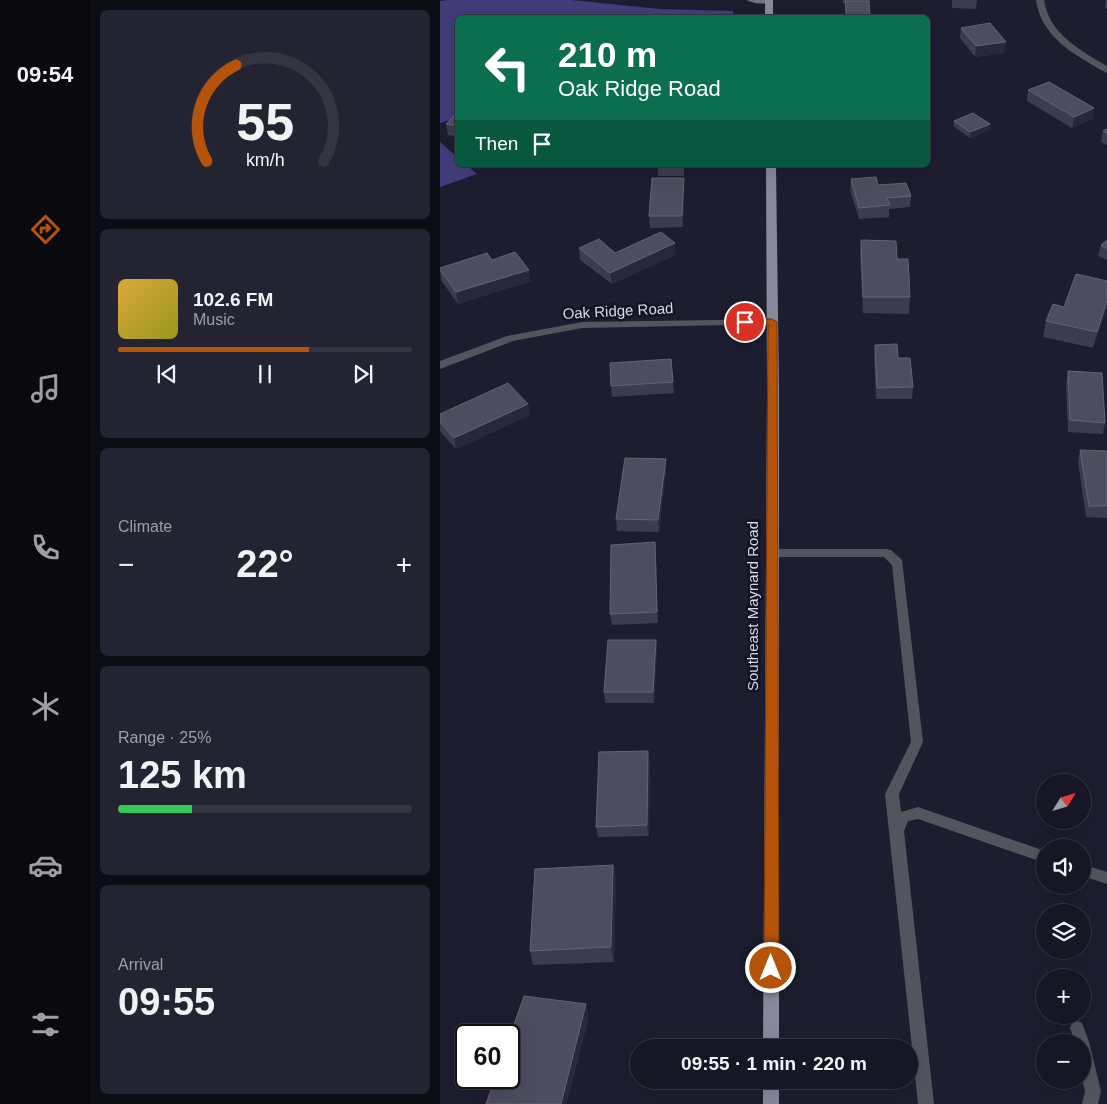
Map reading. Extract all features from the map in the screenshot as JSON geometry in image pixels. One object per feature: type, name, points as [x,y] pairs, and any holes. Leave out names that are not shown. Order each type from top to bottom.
[{"type":"main road","points":[[769,0],[769,15]]},
{"type":"main road","name":"Southeast Maynard Road","points":[[771,167],[771,1039]]},
{"type":"main road","points":[[771,1089],[771,1104]]},
{"type":"street","points":[[751,0],[769,0]]},
{"type":"street","points":[[1040,0],[1045,18],[1052,29],[1079,53],[1107,70]]},
{"type":"street","name":"Oak Ridge Road","points":[[440,365],[511,338],[582,325],[610,323],[772,322]]},
{"type":"lane","points":[[772,553],[887,553],[898,563],[917,742],[892,794],[926,1104]]},
{"type":"lane","points":[[897,831],[903,817],[918,813],[1036,855]]},
{"type":"lane","points":[[1091,873],[1107,878]]},
{"type":"lane","points":[[1090,1104],[1093,1091],[1091,1083]]},
{"type":"shaded area","points":[[571,0],[660,9],[733,11],[733,15],[455,15],[455,119],[440,123],[440,1]]},
{"type":"shaded area","points":[[440,142],[455,155],[455,167],[469,167],[477,174],[440,187]]},
{"type":"building","points":[[845,1],[869,1],[870,15],[847,15]]},
{"type":"building","points":[[990,23],[1006,42],[976,46],[961,28]]},
{"type":"building","points":[[1049,82],[1094,108],[1074,117],[1028,90]]},
{"type":"building","points":[[973,113],[990,124],[970,132],[954,121]]},
{"type":"building","points":[[455,115],[455,126],[446,124]]},
{"type":"building","points":[[876,177],[878,185],[906,183],[911,196],[887,198],[890,205],[859,208],[851,179]]},
{"type":"building","points":[[652,178],[684,178],[682,216],[649,216]]},
{"type":"building","points":[[661,232],[675,243],[610,273],[579,248],[599,239],[615,253]]},
{"type":"building","points":[[861,240],[896,241],[897,259],[908,259],[910,297],[863,297]]},
{"type":"building","points":[[1107,240],[1107,248],[1101,245]]},
{"type":"building","points":[[515,252],[529,270],[456,292],[440,270],[440,268],[487,253],[492,260]]},
{"type":"building","points":[[1076,274],[1107,281],[1107,301],[1097,332],[1046,321],[1053,304],[1064,307]]},
{"type":"building","points":[[897,344],[898,358],[910,358],[913,387],[877,388],[875,345]]},
{"type":"building","points":[[671,359],[673,382],[611,386],[610,363]]},
{"type":"building","points":[[1068,371],[1102,373],[1105,423],[1070,420]]},
{"type":"building","points":[[508,383],[528,404],[454,438],[440,422],[440,414]]},
{"type":"building","points":[[1080,450],[1107,451],[1107,506],[1089,506]]},
{"type":"building","points":[[625,458],[666,459],[658,520],[616,519]]},
{"type":"building","points":[[655,542],[657,612],[610,614],[611,545]]},
{"type":"building","points":[[608,640],[656,640],[653,692],[604,692]]},
{"type":"building","points":[[648,751],[647,825],[596,827],[599,752]]},
{"type":"building","points":[[613,865],[611,947],[530,951],[535,869]]},
{"type":"building","points":[[524,996],[586,1004],[561,1104],[486,1104],[491,1089],[520,1089],[520,1024],[514,1024]]},
{"type":"route","points":[[745,322],[772,322],[771,968]]}]
